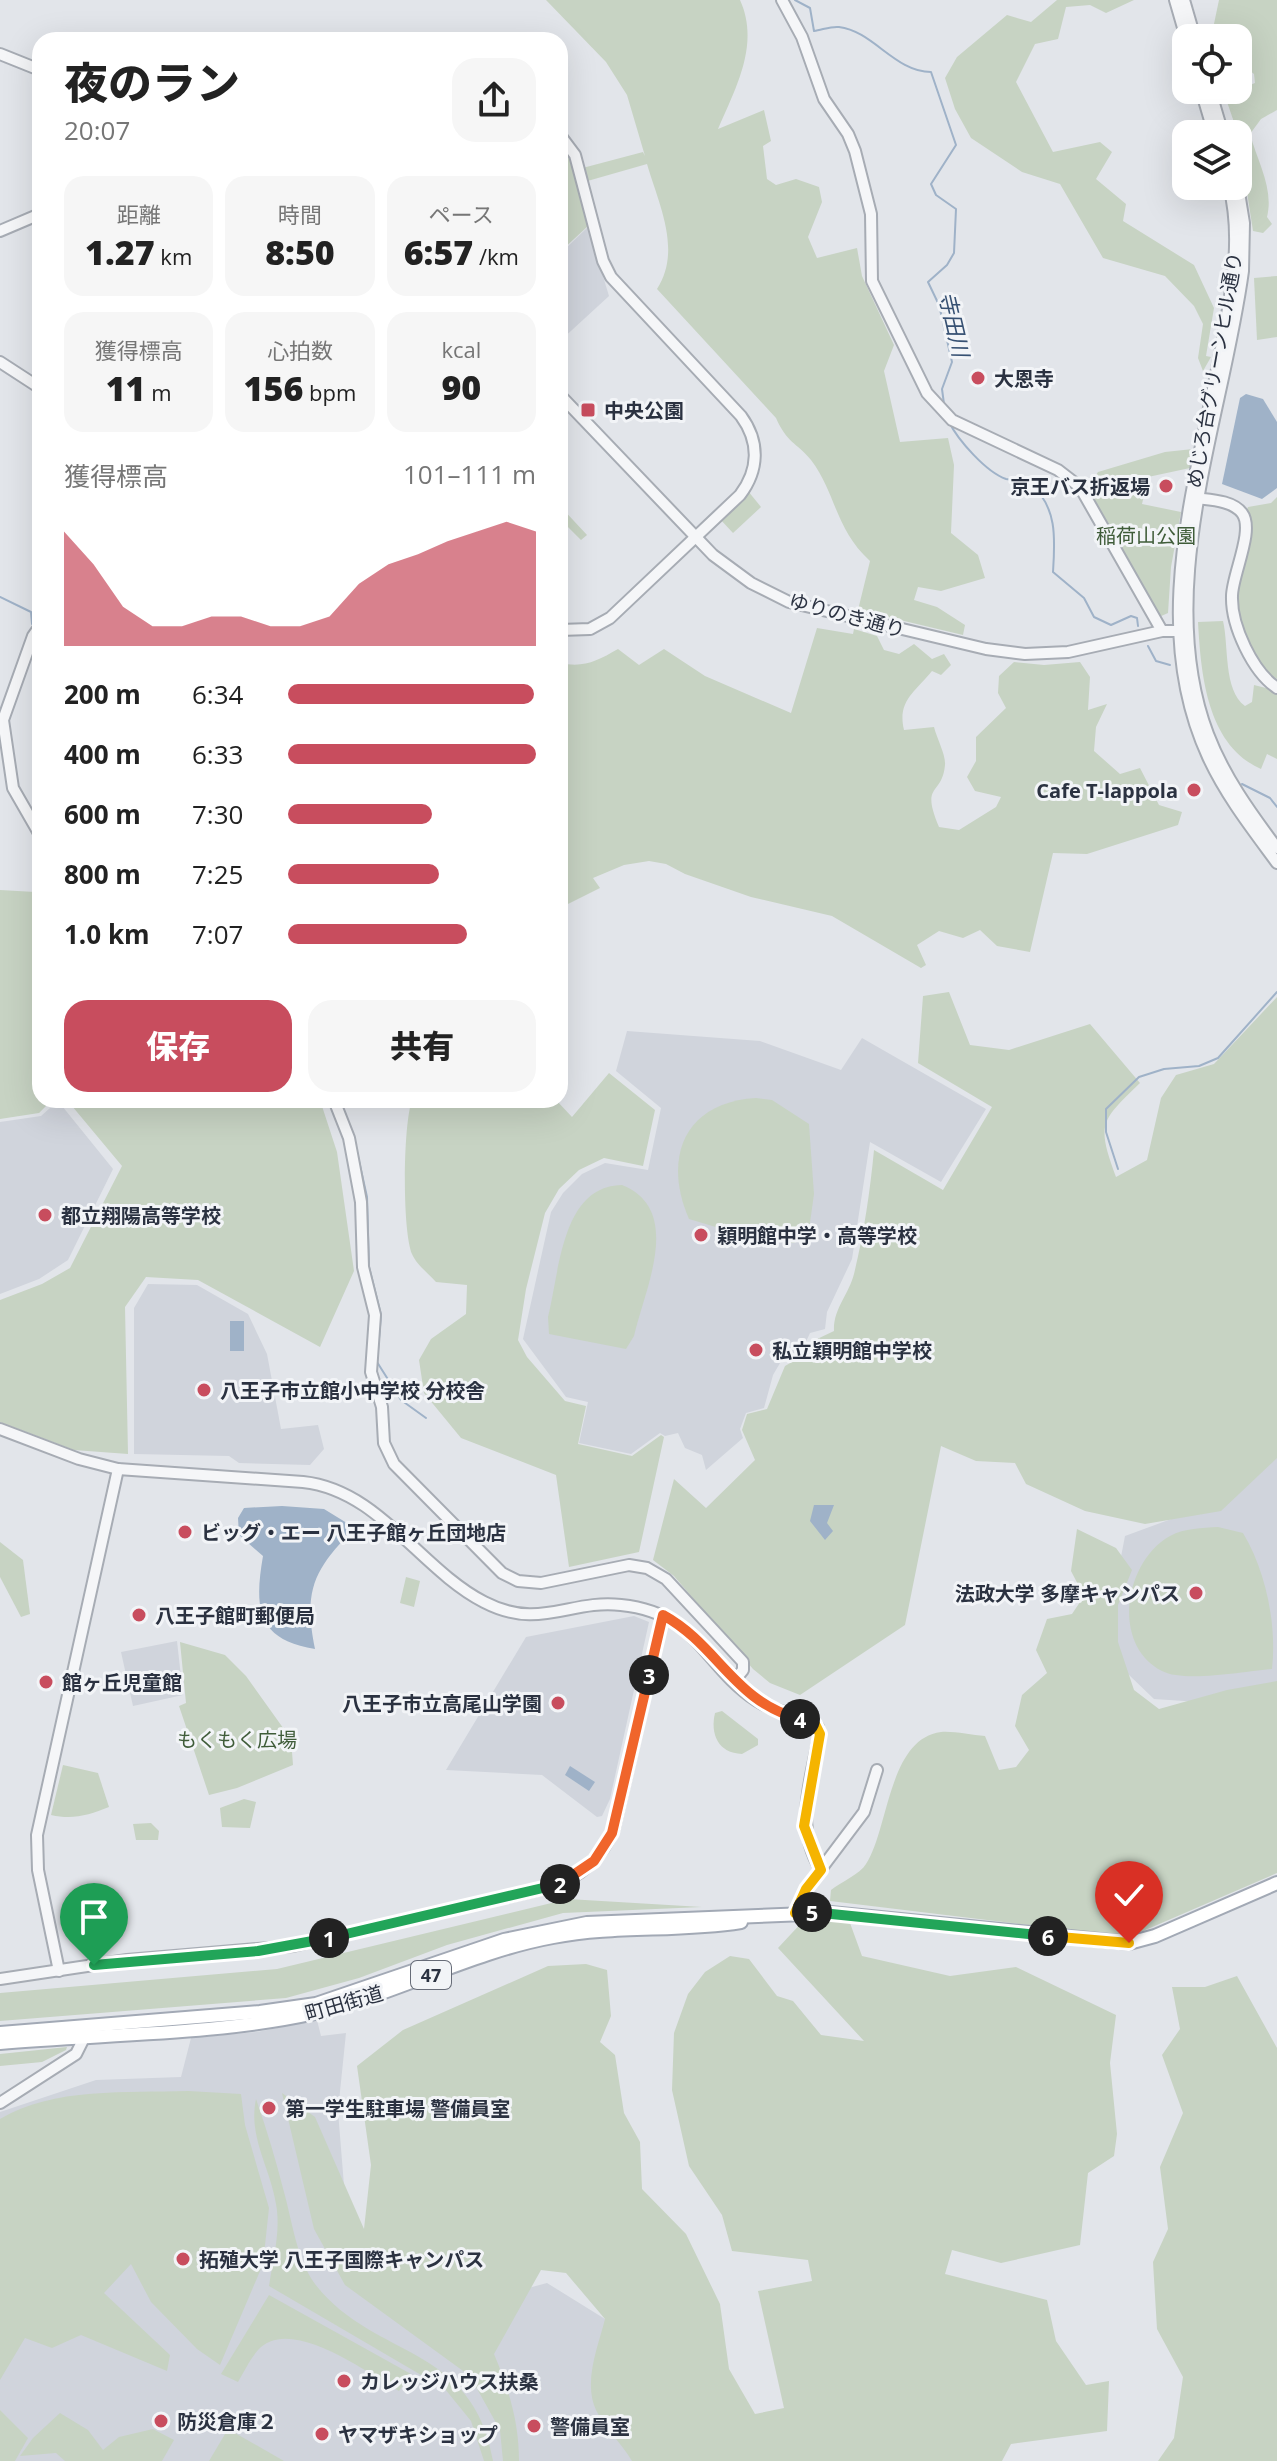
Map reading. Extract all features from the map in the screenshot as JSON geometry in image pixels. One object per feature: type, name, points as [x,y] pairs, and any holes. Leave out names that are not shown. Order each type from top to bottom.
[{"type":"main road","name":"町田街道","points":[[0,2033],[268,2021],[343,2001],[465,1958],[536,1940],[624,1925],[699,1928],[795,1913],[860,1914],[1117,1943],[1155,1936],[1277,1883]]},
{"type":"main road","name":"町田街道","points":[[0,2043],[88,2031]]},
{"type":"street","points":[[1175,0],[1182,24]]},
{"type":"street","points":[[1184,0],[1191,24]]},
{"type":"street","points":[[783,1],[802,37],[824,99],[848,134],[855,151],[871,214],[869,262],[872,281],[927,393],[952,420],[1058,470],[1080,487],[1162,631]]},
{"type":"street","points":[[0,54],[32,67]]},
{"type":"street","points":[[568,147],[577,160],[607,272],[741,416],[752,435],[756,457],[746,486],[604,622],[585,630],[568,630]]},
{"type":"street","name":"めじろ台グリーンヒル通り","points":[[1196,498],[1234,276],[1235,224],[1231,200]]},
{"type":"street","name":"めじろ台グリーンヒル通り","points":[[1240,200],[1244,223],[1243,271],[1180,565],[1181,630],[1187,700],[1206,754],[1232,801],[1277,863]]},
{"type":"street","points":[[0,231],[32,217]]},
{"type":"street","points":[[0,362],[32,383]]},
{"type":"street","name":"ゆりのき通り","points":[[568,403],[695,537],[741,577],[789,602],[986,649],[1025,654],[1058,653],[1162,631],[1181,630]]},
{"type":"street","points":[[1196,498],[1232,505],[1246,520],[1232,606],[1253,662],[1277,688]]},
{"type":"street","name":"めじろ台グリーンヒル通り","points":[[1181,630],[1211,742],[1240,797],[1277,848]]},
{"type":"street","points":[[32,639],[3,720],[13,788],[32,821]]},
{"type":"street","points":[[337,1108],[349,1138],[361,1202],[363,1267],[375,1315],[371,1372],[382,1407],[384,1443],[394,1464],[488,1563],[512,1579],[547,1583],[629,1565],[657,1572],[742,1660],[743,1670],[734,1681]]},
{"type":"street","points":[[0,1429],[79,1459],[118,1469],[321,1485],[361,1503],[471,1594],[498,1608],[544,1615],[616,1604],[663,1615],[696,1638],[734,1681],[771,1709],[818,1727],[804,1826],[821,1870]]},
{"type":"street","points":[[59,1971],[38,1870],[38,1828],[118,1469]]},
{"type":"street","points":[[0,1979],[127,1960],[293,1946],[554,1886],[575,1876],[600,1853],[614,1828],[663,1615]]},
{"type":"street","points":[[795,1913],[806,1889],[864,1812],[877,1770]]},
{"type":"street","points":[[0,2103],[76,2054],[88,2031]]},
{"type":"shaded area","points":[[588,227],[609,296],[568,334],[568,246]]},
{"type":"shaded area","name":"穎明館中学・高等学校","points":[[627,1031],[760,1041],[841,1070],[862,1038],[986,1109],[941,1182],[870,1142],[852,1259],[827,1312],[825,1329],[810,1333],[803,1348],[783,1358],[773,1375],[764,1408],[746,1413],[740,1429],[743,1438],[706,1470],[702,1455],[685,1448],[678,1433],[665,1436],[660,1433],[631,1454],[579,1443],[588,1402],[566,1397],[523,1339],[551,1212],[563,1193],[582,1174],[605,1163],[648,1170],[661,1108],[616,1071]]},
{"type":"shaded area","name":"都立翔陽高等学校","points":[[50,1108],[64,1108],[113,1169],[68,1260],[39,1279],[0,1294],[0,1122],[41,1116]]},
{"type":"shaded area","name":"八王子市立館小中学校 分校舎","points":[[148,1284],[197,1285],[248,1314],[267,1354],[281,1429],[318,1425],[324,1449],[310,1465],[239,1463],[229,1456],[134,1454],[134,1308]]},
{"type":"shaded area","name":"法政大学 多摩キャンパス","points":[[1277,1442],[1277,1707],[1154,1699],[1103,1650],[1125,1536],[1223,1500]]},
{"type":"shaded area","name":"八王子市立高尾山学園","points":[[634,1616],[649,1622],[610,1799],[602,1816],[597,1817],[542,1775],[446,1770],[526,1637]]},
{"type":"shaded area","points":[[177,1641],[183,1695],[133,1706],[121,1652]]},
{"type":"shaded area","name":"拓殖大学 八王子国際キャンパス","points":[[317,2020],[321,2036],[346,2033],[338,2111],[348,2235],[453,2308],[547,2283],[626,2332],[652,2461],[0,2461],[0,2112],[96,2080],[181,2077],[191,2038],[257,2032]]},
{"type":"green space","points":[[546,0],[740,0],[746,16],[747,49],[738,81],[718,129],[764,110],[771,141],[763,146],[767,179],[776,185],[796,179],[819,187],[822,202],[808,237],[817,258],[857,248],[862,276],[894,345],[884,371],[900,442],[948,438],[954,465],[951,533],[978,555],[985,578],[941,591],[918,587],[914,600],[937,607],[965,625],[963,635],[858,610],[870,561],[850,536],[811,460],[657,289],[668,259],[668,243],[662,211],[647,164],[577,184],[588,226],[568,245],[568,156],[575,170],[643,152],[645,156],[627,95],[606,62]]},
{"type":"green space","points":[[1057,0],[1134,0],[1106,13],[1090,5],[1066,7],[1058,39],[1035,44],[1016,82],[1053,152],[1100,142],[1112,152],[1096,179],[1126,204],[1123,221],[1194,265],[1214,308],[1206,356],[1211,357],[1203,371],[1198,358],[1203,324],[1194,306],[1165,276],[1103,258],[1060,184],[1022,172],[971,138],[955,109],[945,78],[957,57],[1007,15],[1031,22]]},
{"type":"green space","points":[[1219,0],[1277,0],[1277,110],[1261,119],[1252,131],[1252,120],[1233,120],[1228,104],[1252,104],[1252,84],[1255,83],[1252,72],[1252,24],[1214,24]]},
{"type":"green space","points":[[1252,140],[1264,176],[1269,207],[1267,217],[1272,224],[1263,233],[1253,231],[1248,200],[1252,200]]},
{"type":"green space","points":[[1277,276],[1277,337],[1257,340],[1254,278]]},
{"type":"green space","name":"稲荷山公園","points":[[1193,449],[1190,468],[1148,477],[1142,504],[1181,512],[1171,567],[1168,613],[1159,617],[1094,498],[1092,481],[1098,472],[1165,452]]},
{"type":"green space","points":[[748,491],[761,507],[733,533],[720,519]]},
{"type":"green space","points":[[1277,497],[1277,679],[1259,660],[1243,626],[1236,579],[1248,507],[1271,503]]},
{"type":"green space","points":[[568,515],[587,535],[581,540],[568,527]]},
{"type":"green space","points":[[1223,621],[1230,678],[1238,699],[1245,706],[1252,702],[1254,685],[1274,690],[1277,684],[1277,759],[1267,754],[1261,769],[1243,758],[1229,743],[1210,706],[1198,622]]},
{"type":"green space","points":[[817,628],[853,634],[854,629],[877,636],[884,650],[899,654],[914,644],[932,659],[944,654],[951,665],[941,675],[932,671],[905,704],[902,720],[904,730],[934,727],[945,765],[932,796],[934,813],[939,827],[959,830],[996,807],[1001,797],[975,791],[967,777],[976,761],[976,737],[1006,708],[998,693],[999,676],[1014,662],[1044,665],[1080,662],[1090,677],[1088,710],[1107,704],[1096,727],[1094,751],[1120,774],[1140,768],[1159,805],[1182,812],[1178,825],[1087,854],[1053,853],[1030,952],[997,946],[980,930],[963,938],[939,931],[917,945],[926,965],[921,968],[832,916],[751,897],[685,874],[666,864],[649,861],[624,865],[593,878],[600,888],[568,904],[568,664],[590,662],[618,649],[639,665],[664,649],[705,676],[791,713]]},
{"type":"green space","points":[[0,890],[32,892],[32,1108],[44,1108],[39,1113],[0,1119]]},
{"type":"green space","points":[[949,992],[970,1045],[1009,1050],[1090,1024],[1140,1083],[1117,1106],[1106,1124],[1106,1145],[1116,1177],[1147,1160],[1161,1098],[1176,1075],[1214,1064],[1277,997],[1277,1458],[1221,1511],[1145,1524],[1085,1511],[1026,1484],[1015,1463],[976,1461],[941,1446],[905,1625],[800,1695],[770,1683],[753,1669],[674,1576],[653,1560],[674,1479],[706,1508],[755,1460],[742,1430],[747,1414],[767,1409],[785,1366],[804,1355],[815,1340],[834,1331],[836,1316],[858,1259],[874,1150],[943,1190],[992,1107],[918,1063],[923,996]]},
{"type":"green space","points":[[609,1073],[655,1110],[643,1166],[604,1158],[579,1170],[559,1189],[545,1213],[526,1289],[518,1340],[527,1357],[565,1401],[586,1406],[578,1444],[632,1456],[661,1435],[664,1437],[639,1552],[569,1567],[556,1475],[461,1438],[424,1393],[419,1360],[431,1339],[466,1314],[467,1285],[436,1282],[412,1254],[405,1201],[405,1153],[410,1108],[564,1108],[572,1117]]},
{"type":"green space","points":[[756,1098],[772,1100],[809,1124],[814,1194],[809,1230],[794,1243],[759,1240],[689,1219],[681,1196],[678,1174],[680,1155],[686,1137],[696,1122],[712,1110],[732,1102]]},
{"type":"green space","points":[[74,1108],[323,1108],[337,1152],[354,1271],[320,1347],[198,1280],[146,1277],[125,1307],[128,1454],[74,1450],[0,1422],[0,1300],[42,1284],[70,1268],[122,1166]]},
{"type":"green space","points":[[622,1185],[641,1197],[652,1212],[656,1231],[651,1274],[634,1336],[626,1349],[549,1334],[548,1317],[561,1254],[575,1215],[587,1199],[602,1189]]},
{"type":"green space","points":[[1218,1527],[1243,1533],[1258,1564],[1271,1617],[1272,1669],[1200,1676],[1162,1671],[1146,1658],[1135,1642],[1130,1623],[1134,1583],[1142,1564],[1170,1536],[1188,1530]]},
{"type":"green space","points":[[1077,1529],[1116,1548],[1132,1570],[1118,1605],[1118,1642],[1134,1690],[1159,1709],[1227,1690],[1277,1681],[1277,1873],[1143,1931],[1110,1935],[830,1901],[831,1890],[866,1864],[874,1849],[900,1768],[910,1751],[924,1738],[941,1732],[985,1736],[999,1770],[1016,1767],[1029,1750],[1015,1726],[1022,1695],[1047,1673],[1036,1650],[1047,1619],[1072,1614],[1084,1596],[1071,1571]]},
{"type":"green space","points":[[0,1542],[23,1560],[30,1614],[21,1617],[0,1577]]},
{"type":"green space","points":[[406,1577],[420,1581],[414,1607],[400,1603]]},
{"type":"green space","name":"もくもく広場","points":[[180,1642],[225,1655],[246,1676],[291,1739],[293,1765],[237,1788],[209,1795],[179,1706],[186,1703]]},
{"type":"green space","points":[[722,1711],[758,1739],[758,1745],[742,1754],[722,1746],[715,1735],[714,1721],[715,1713]]},
{"type":"green space","points":[[63,1765],[98,1773],[109,1807],[81,1816],[51,1815]]},
{"type":"green space","points":[[244,1799],[256,1802],[250,1828],[222,1827],[220,1808]]},
{"type":"green space","points":[[151,1823],[159,1831],[158,1840],[136,1840],[133,1824]]},
{"type":"green space","points":[[568,1899],[702,1907],[563,1913],[447,1945],[359,1978],[286,1998],[0,2021],[0,1993],[277,1969]]},
{"type":"green space","points":[[805,1919],[850,1923],[862,1956],[950,1976],[1016,1967],[1116,2015],[1110,2063],[1117,2134],[1114,2156],[1088,2173],[1080,2245],[1001,2263],[952,2250],[945,2274],[1047,2300],[1056,2341],[1086,2385],[1109,2381],[1107,2431],[1011,2444],[1002,2461],[632,2461],[599,2416],[592,2399],[591,2376],[605,2319],[566,2273],[541,2270],[494,2354],[512,2406],[519,2447],[519,2461],[503,2461],[500,2430],[470,2376],[345,2285],[314,2229],[282,2093],[315,2117],[364,2229],[371,2165],[357,2066],[403,2030],[548,1966],[586,1964],[607,1970],[611,2016],[600,2042],[615,2055],[624,2113],[640,2142],[642,2189],[686,2234],[720,2304],[729,2369],[755,2414],[784,2408],[758,2291],[812,2281],[808,2260],[732,2251],[722,2215],[689,2166],[672,2090],[674,2033],[688,1994],[705,1972],[730,1956],[749,1959],[777,1996],[793,2001],[821,2035],[864,2041],[778,1948]]},
{"type":"green space","points":[[1237,1976],[1277,2048],[1277,2461],[1158,2461],[1174,2438],[1183,2377],[1157,2329],[1153,2262],[1168,2229],[1160,2167],[1183,2113],[1162,2055],[1180,2029],[1172,1987],[1205,1987]]},
{"type":"green space","points":[[67,2047],[42,2062],[0,2066],[0,2054]]},
{"type":"green space","points":[[116,2092],[241,2094],[245,2125],[269,2208],[263,2264],[220,2365],[197,2349],[151,2302],[131,2264],[104,2293],[170,2355],[167,2371],[81,2335],[52,2348],[25,2338],[0,2380],[0,2119],[43,2101],[67,2097]]},
{"type":"green space","points":[[256,2099],[275,2157],[299,2252],[315,2284],[339,2309],[443,2373],[465,2394],[482,2423],[493,2461],[484,2461],[471,2421],[445,2389],[269,2286],[278,2224],[273,2190],[257,2139]]},
{"type":"green space","points":[[269,2295],[411,2374],[399,2391],[329,2351],[289,2339],[272,2341],[258,2350],[238,2382],[221,2374]]},
{"type":"green space","points":[[0,2410],[28,2438],[15,2461],[0,2461]]},
{"type":"green space","points":[[60,2413],[88,2430],[103,2450],[119,2437],[153,2429],[174,2440],[162,2461],[65,2461],[56,2453],[20,2456],[33,2438]]},
{"type":"green space","points":[[228,2429],[284,2461],[209,2461]]},
{"type":"water","points":[[1246,394],[1263,399],[1277,422],[1277,488],[1262,499],[1222,484],[1240,398]]},
{"type":"water","points":[[230,1321],[244,1321],[244,1351],[230,1351]]},
{"type":"water","points":[[814,1505],[834,1505],[827,1523],[833,1531],[825,1540],[810,1521]]},
{"type":"water","points":[[282,1506],[324,1509],[355,1528],[330,1556],[315,1582],[310,1611],[315,1649],[281,1638],[264,1619],[259,1591],[263,1556],[239,1535],[238,1518],[244,1508]]},
{"type":"water","points":[[570,1766],[595,1782],[589,1791],[565,1775]]},
{"type":"waterway","name":"寺田川","points":[[795,0],[810,8],[814,31],[836,27],[851,30],[906,66],[931,72],[956,145],[931,184],[936,195],[956,209],[954,253],[947,265],[928,282],[939,305],[952,362],[942,389],[944,404]]},
{"type":"waterway","name":"寺田川","points":[[949,422],[959,438],[990,470],[1006,479],[1027,482],[1039,493],[1046,503],[1053,525],[1053,572],[1084,598],[1094,617],[1111,625],[1131,616],[1137,618],[1138,626]]},
{"type":"waterway","points":[[0,597],[31,612],[32,624]]},
{"type":"waterway","name":"寺田川","points":[[1148,646],[1156,661],[1170,665]]},
{"type":"waterway","name":"寺田川","points":[[1242,784],[1270,798],[1277,807]]},
{"type":"waterway","name":"寺田川","points":[[1118,1169],[1106,1132],[1106,1109],[1139,1077],[1164,1069],[1199,1066],[1218,1058],[1277,992]]},
{"type":"waterway","points":[[343,1108],[355,1140]]},
{"type":"waterway","points":[[357,1152],[367,1197],[369,1267],[381,1315],[377,1362],[401,1400],[426,1418]]},
{"type":"place","name":"大恩寺","points":[[978,378]]},
{"type":"place","name":"中央公園","points":[[588,410]]},
{"type":"place","name":"京王バス折返場","points":[[1166,486]]},
{"type":"place","name":"Cafe T-lappola","points":[[1194,790]]},
{"type":"place","name":"都立翔陽高等学校","points":[[45,1215]]},
{"type":"place","name":"穎明館中学・高等学校","points":[[701,1235]]},
{"type":"place","name":"私立穎明館中学校","points":[[756,1350]]},
{"type":"place","name":"八王子市立館小中学校 分校舎","points":[[204,1390]]},
{"type":"place","name":"ビッグ・エー 八王子館ヶ丘団地店","points":[[185,1532]]},
{"type":"place","name":"法政大学 多摩キャンパス","points":[[1196,1593]]},
{"type":"place","name":"八王子館町郵便局","points":[[139,1615]]},
{"type":"place","name":"館ヶ丘児童館","points":[[46,1682]]},
{"type":"place","name":"八王子市立高尾山学園","points":[[558,1703]]},
{"type":"place","name":"第一学生駐車場 警備員室","points":[[269,2108]]},
{"type":"place","name":"拓殖大学 八王子国際キャンパス","points":[[183,2259]]},
{"type":"place","name":"カレッジハウス扶桑","points":[[344,2381]]},
{"type":"place","name":"防災倉庫２","points":[[161,2421]]},
{"type":"place","name":"警備員室","points":[[534,2426]]},
{"type":"place","name":"ヤマザキショップ","points":[[322,2434]]},
{"type":"route","points":[[94,1965],[293,1946],[554,1886],[575,1876],[600,1853],[614,1828],[663,1615],[696,1638],[739,1687],[755,1700],[775,1711],[813,1722],[820,1731],[804,1826],[807,1841],[821,1870],[806,1889],[795,1913],[860,1914],[1129,1943]]}]
